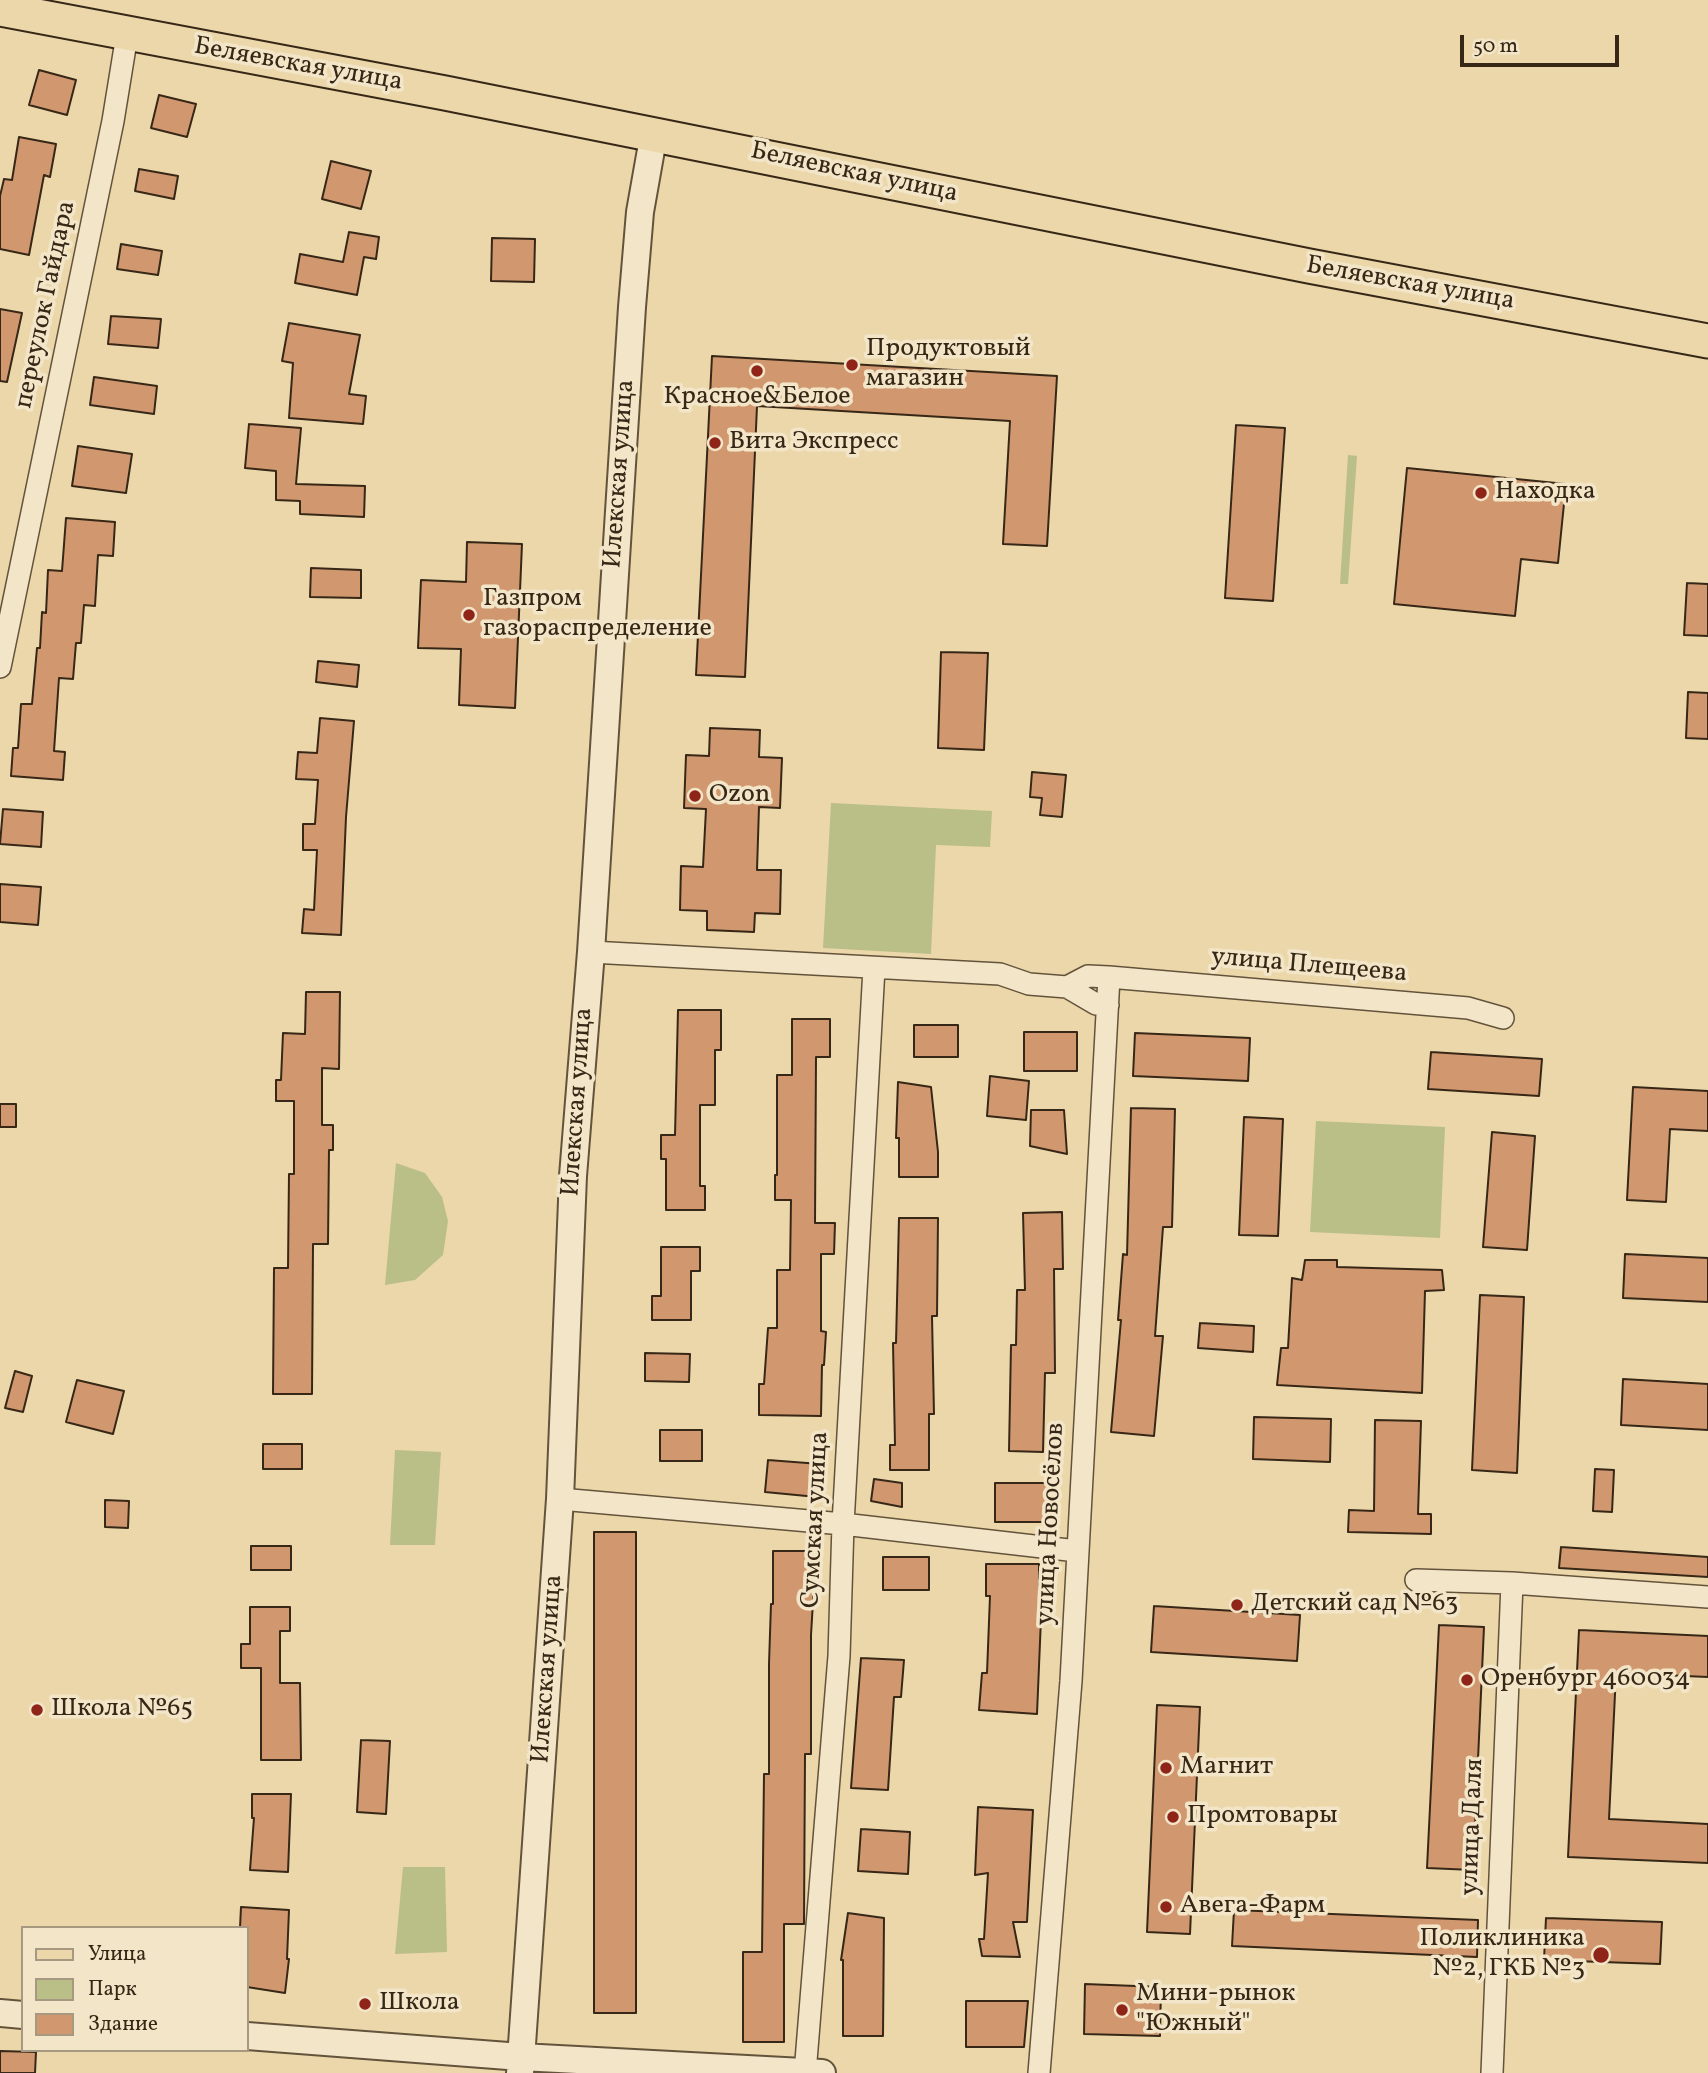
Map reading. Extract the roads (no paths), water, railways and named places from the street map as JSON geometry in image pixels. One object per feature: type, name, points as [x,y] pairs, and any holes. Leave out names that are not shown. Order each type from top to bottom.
[{"type":"main road","name":"Беляевская улица","points":[[0,9],[654,133],[1296,264],[1708,341]]},
{"type":"street","name":"переулок Гайдара","points":[[0,667],[113,121],[127,35]]},
{"type":"street","name":"Илекская улица","points":[[521,2065],[560,1499],[573,1176],[591,952],[640,212],[654,133]]},
{"type":"street","points":[[591,952],[1000,974],[1029,984],[1067,987],[1096,1004],[1108,1005]]},
{"type":"street","name":"Сумская улица","points":[[810,2073],[839,1656],[874,968]]},
{"type":"street","name":"улица Плещеева","points":[[1067,987],[1088,976],[1109,977],[1468,1008],[1503,1018]]},
{"type":"street","name":"улица Новосёлов","points":[[1039,2073],[1071,1681],[1109,977]]},
{"type":"street","points":[[560,1499],[844,1524],[1077,1551]]},
{"type":"street","points":[[1416,1580],[1512,1583],[1708,1597]]},
{"type":"street","name":"улица Даля","points":[[1492,2073],[1512,1583]]},
{"type":"street","points":[[0,2013],[21,2015]]},
{"type":"street","points":[[248,2036],[521,2065],[810,2073]]},
{"type":"place","name":"Продуктовый магазин","points":[[852,365]]},
{"type":"place","name":"Красное&Белое","points":[[757,371]]},
{"type":"place","name":"Вита Экспресс","points":[[715,443]]},
{"type":"place","name":"Находка","points":[[1481,493]]},
{"type":"place","name":"Газпром газораспределение","points":[[469,615]]},
{"type":"place","name":"Ozon","points":[[695,796]]},
{"type":"place","name":"Детский сад №63","points":[[1237,1605]]},
{"type":"place","name":"Оренбург 460034","points":[[1467,1680]]},
{"type":"place","name":"Школа №65","points":[[37,1710]]},
{"type":"place","name":"Магнит","points":[[1166,1768]]},
{"type":"place","name":"Промтовары","points":[[1173,1817]]},
{"type":"place","name":"Авега-Фарм","points":[[1166,1907]]},
{"type":"place","name":"Поликлиника №2, ГКБ №3","points":[[1601,1955]]},
{"type":"place","name":"Школа","points":[[365,2004]]},
{"type":"place","name":"Мини-рынок \"Южный\"","points":[[1122,2010]]}]
